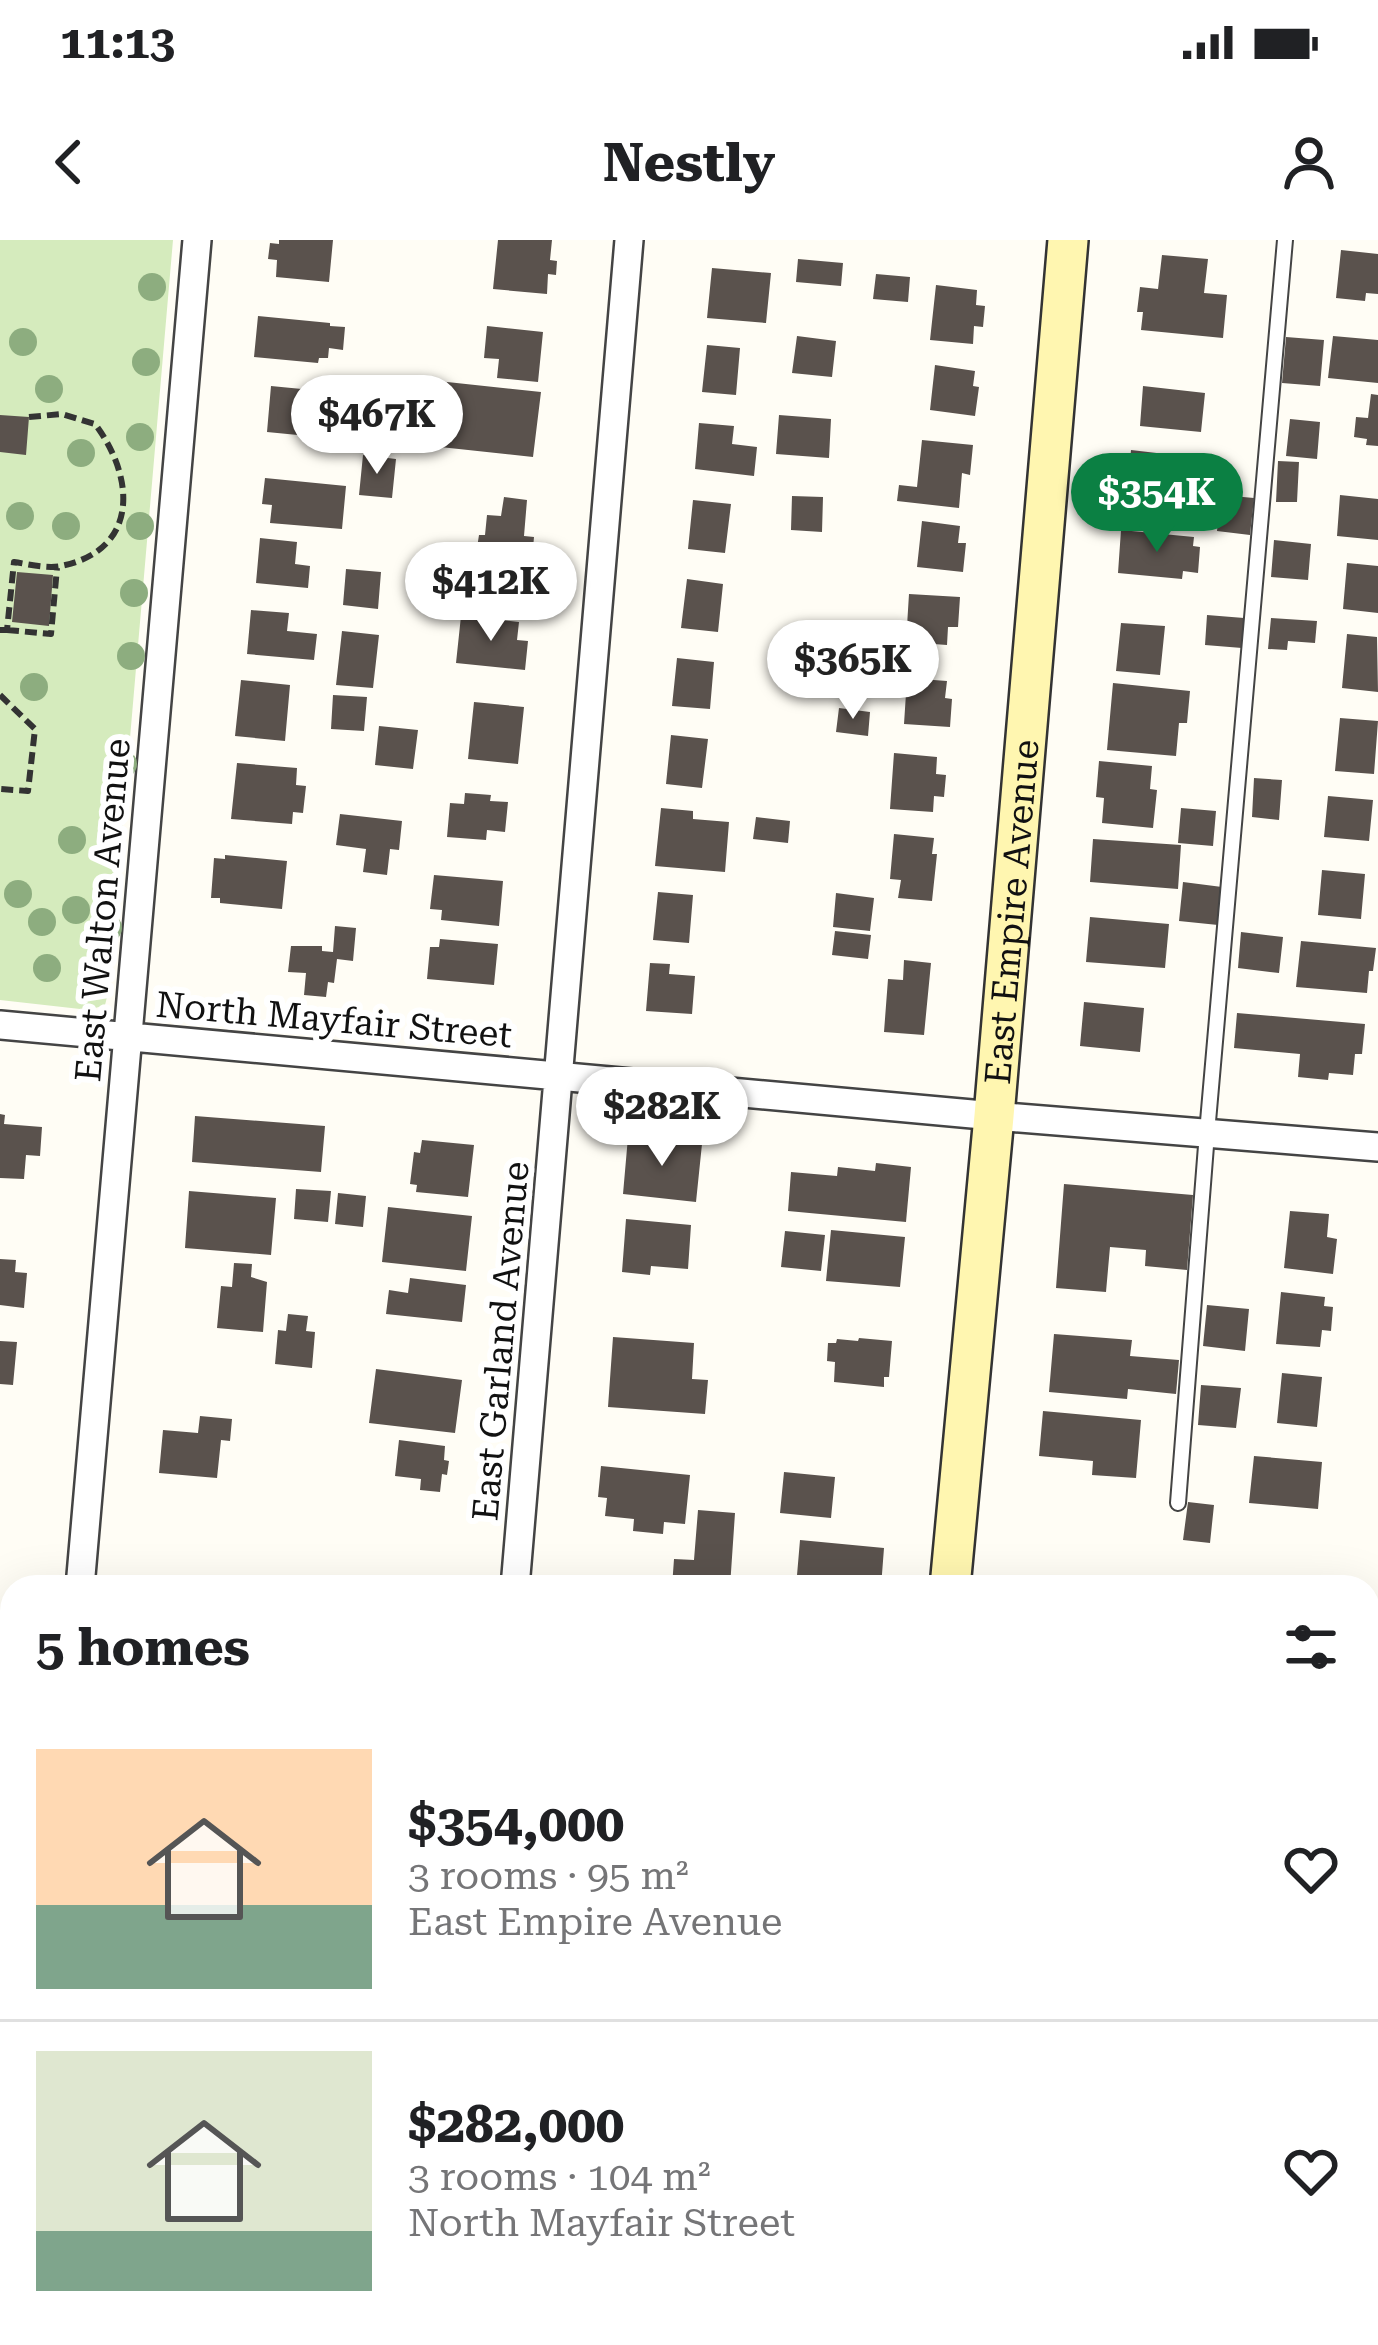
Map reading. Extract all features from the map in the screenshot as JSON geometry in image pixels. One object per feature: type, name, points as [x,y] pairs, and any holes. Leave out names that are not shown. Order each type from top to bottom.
[{"type":"street","name":"East Walton Avenue","points":[[81,1575],[197,240]]},
{"type":"street","name":"East Garland Avenue","points":[[515,1575],[629,240]]},
{"type":"street","name":"East Empire Avenue","points":[[952,1575],[1068,240]]},
{"type":"street","name":"North Mayfair Street","points":[[0,1025],[1378,1147]]},
{"type":"lane","points":[[1178,1503],[1285,240]]},
{"type":"path","points":[[29,417],[62,414],[95,424],[114,454],[124,515],[116,533],[85,558],[57,567],[14,562],[4,630],[51,634],[57,567]]},
{"type":"path","points":[[0,695],[34,729],[28,791],[0,789]]},
{"type":"green space","points":[[0,240],[173,240],[108,993],[105,1005],[89,1010],[0,1000]]},
{"type":"building","points":[[279,240],[333,240],[329,282],[276,277],[277,260],[268,259],[270,243],[279,244]]},
{"type":"building","points":[[498,240],[552,240],[550,260],[557,261],[556,275],[548,274],[547,294],[493,289]]},
{"type":"building","points":[[1341,250],[1378,254],[1378,294],[1366,293],[1365,301],[1336,298]]},
{"type":"building","points":[[1162,255],[1208,259],[1204,293],[1227,295],[1223,338],[1141,330],[1140,287],[1158,289]]},
{"type":"building","points":[[798,259],[843,263],[841,286],[796,282]]},
{"type":"building","points":[[712,268],[771,273],[766,323],[707,318]]},
{"type":"building","points":[[876,274],[910,277],[908,302],[873,299]]},
{"type":"building","points":[[936,285],[977,290],[976,305],[985,306],[983,327],[974,326],[973,344],[930,340]]},
{"type":"building","points":[[258,316],[345,327],[343,350],[329,348],[328,358],[319,358],[318,363],[254,357]]},
{"type":"building","points":[[487,326],[543,332],[538,382],[497,378],[499,359],[484,358]]},
{"type":"building","points":[[797,336],[836,341],[832,377],[792,373]]},
{"type":"building","points":[[1333,336],[1378,340],[1378,383],[1328,378]]},
{"type":"building","points":[[1286,337],[1324,340],[1320,386],[1282,383]]},
{"type":"building","points":[[707,345],[740,348],[736,395],[702,392]]},
{"type":"building","points":[[935,365],[975,371],[973,386],[979,387],[975,416],[930,410]]},
{"type":"building","points":[[410,378],[541,392],[533,457],[403,443]]},
{"type":"building","points":[[271,386],[312,390],[308,436],[267,432]]},
{"type":"building","points":[[1143,386],[1205,393],[1201,432],[1140,426]]},
{"type":"building","points":[[1371,394],[1378,395],[1378,446],[1354,437],[1356,417],[1368,418]]},
{"type":"building","points":[[0,415],[29,417],[26,455],[0,452]]},
{"type":"building","points":[[779,415],[831,419],[829,458],[776,454]]},
{"type":"building","points":[[1290,419],[1320,422],[1317,459],[1286,456]]},
{"type":"building","points":[[699,423],[734,426],[732,444],[757,447],[754,476],[695,469]]},
{"type":"building","points":[[922,440],[973,445],[970,475],[962,473],[959,508],[897,501],[899,485],[917,487]]},
{"type":"building","points":[[1131,450],[1182,456],[1175,520],[1128,514]]},
{"type":"building","points":[[363,455],[396,459],[392,498],[359,495]]},
{"type":"building","points":[[1278,461],[1299,462],[1297,502],[1276,502]]},
{"type":"building","points":[[265,478],[346,486],[342,529],[270,523],[272,505],[262,504]]},
{"type":"building","points":[[1221,495],[1254,498],[1250,535],[1217,531]]},
{"type":"building","points":[[1340,495],[1378,499],[1378,540],[1337,536]]},
{"type":"building","points":[[792,496],[823,497],[822,532],[791,530]]},
{"type":"building","points":[[504,497],[527,500],[524,536],[534,537],[532,560],[476,554],[487,515],[501,516]]},
{"type":"building","points":[[693,500],[731,504],[725,553],[688,549]]},
{"type":"building","points":[[922,521],[960,526],[958,543],[966,543],[963,572],[917,567]]},
{"type":"building","points":[[1121,530],[1194,537],[1193,546],[1200,547],[1198,573],[1183,571],[1182,579],[1118,573]]},
{"type":"building","points":[[260,538],[297,542],[295,564],[310,566],[308,588],[256,583]]},
{"type":"building","points":[[1274,540],[1311,544],[1308,580],[1271,577]]},
{"type":"building","points":[[1347,563],[1378,566],[1378,613],[1343,609]]},
{"type":"building","points":[[346,569],[381,572],[378,609],[343,605]]},
{"type":"building","points":[[17,572],[53,575],[49,626],[12,622]]},
{"type":"building","points":[[687,579],[723,584],[718,632],[681,628]]},
{"type":"building","points":[[909,594],[960,597],[958,627],[948,627],[947,645],[906,642]]},
{"type":"building","points":[[251,610],[289,613],[287,631],[317,634],[314,660],[247,654]]},
{"type":"building","points":[[1207,615],[1244,618],[1242,648],[1205,645]]},
{"type":"building","points":[[461,616],[519,622],[517,640],[528,641],[525,670],[456,663]]},
{"type":"building","points":[[1271,618],[1317,621],[1315,643],[1288,641],[1287,650],[1268,649]]},
{"type":"building","points":[[1121,623],[1165,626],[1160,675],[1116,671]]},
{"type":"building","points":[[342,631],[379,635],[373,688],[336,685]]},
{"type":"building","points":[[1347,634],[1377,637],[1378,692],[1342,688]]},
{"type":"building","points":[[677,658],[714,662],[710,709],[672,706]]},
{"type":"building","points":[[907,678],[947,681],[945,698],[952,699],[950,727],[904,724]]},
{"type":"building","points":[[241,680],[290,685],[285,741],[235,736]]},
{"type":"building","points":[[1113,683],[1190,691],[1187,723],[1179,723],[1176,756],[1107,750]]},
{"type":"building","points":[[333,695],[367,697],[364,731],[331,729]]},
{"type":"building","points":[[474,702],[524,707],[518,764],[468,759]]},
{"type":"building","points":[[839,708],[870,712],[868,736],[836,732]]},
{"type":"building","points":[[1340,718],[1378,721],[1374,774],[1335,771]]},
{"type":"building","points":[[379,726],[418,730],[413,769],[375,765]]},
{"type":"building","points":[[671,735],[708,739],[702,788],[666,784]]},
{"type":"building","points":[[894,753],[937,757],[936,774],[946,775],[944,797],[934,796],[933,812],[890,809]]},
{"type":"building","points":[[1099,761],[1152,766],[1150,789],[1157,790],[1153,828],[1102,823],[1104,798],[1096,797]]},
{"type":"building","points":[[237,763],[297,768],[296,785],[306,786],[303,813],[293,812],[292,824],[231,819]]},
{"type":"building","points":[[1254,778],[1282,780],[1279,820],[1252,817]]},
{"type":"building","points":[[465,793],[508,802],[505,832],[487,830],[486,840],[447,837],[450,803],[464,804]]},
{"type":"building","points":[[1328,796],[1373,800],[1369,841],[1324,837]]},
{"type":"building","points":[[661,808],[693,811],[693,819],[729,822],[725,872],[655,866]]},
{"type":"building","points":[[1181,808],[1216,811],[1213,846],[1178,843]]},
{"type":"building","points":[[340,814],[402,821],[399,850],[390,849],[387,875],[363,872],[366,849],[336,845]]},
{"type":"building","points":[[756,817],[790,821],[788,843],[753,839]]},
{"type":"building","points":[[894,834],[934,838],[932,901],[898,898],[901,880],[890,879]]},
{"type":"building","points":[[1093,839],[1181,845],[1178,889],[1090,882]]},
{"type":"building","points":[[225,855],[287,861],[282,909],[211,898],[214,858],[225,859]]},
{"type":"building","points":[[1322,870],[1365,874],[1361,919],[1318,915]]},
{"type":"building","points":[[434,875],[503,881],[499,926],[441,920],[442,910],[430,909]]},
{"type":"building","points":[[1183,882],[1222,887],[1218,925],[1179,921]]},
{"type":"building","points":[[658,892],[693,895],[689,943],[653,940]]},
{"type":"building","points":[[836,893],[874,898],[870,931],[833,927]]},
{"type":"building","points":[[1090,917],[1169,924],[1165,968],[1086,962]]},
{"type":"building","points":[[335,926],[356,928],[353,961],[337,959],[334,983],[328,982],[326,997],[304,995],[306,973],[288,972],[291,946],[322,946],[322,951],[333,952]]},
{"type":"building","points":[[835,931],[871,935],[868,959],[832,955]]},
{"type":"building","points":[[1241,932],[1283,937],[1279,973],[1238,968]]},
{"type":"building","points":[[440,939],[498,944],[494,985],[427,979],[430,947],[439,947]]},
{"type":"building","points":[[1301,941],[1376,948],[1367,993],[1296,987]]},
{"type":"building","points":[[904,960],[931,963],[924,1035],[884,1032],[888,979],[903,980]]},
{"type":"building","points":[[650,963],[670,964],[669,974],[695,976],[692,1014],[646,1011]]},
{"type":"building","points":[[1084,1002],[1144,1008],[1140,1052],[1080,1046]]},
{"type":"building","points":[[1237,1013],[1365,1024],[1362,1054],[1355,1054],[1353,1075],[1329,1073],[1328,1080],[1298,1077],[1300,1054],[1234,1048]]},
{"type":"building","points":[[0,1114],[5,1115],[4,1124],[42,1127],[40,1156],[26,1155],[24,1179],[0,1178]]},
{"type":"building","points":[[195,1116],[325,1126],[321,1172],[192,1162]]},
{"type":"building","points":[[628,1137],[702,1144],[696,1202],[623,1194]]},
{"type":"building","points":[[422,1140],[474,1145],[468,1197],[416,1192],[417,1185],[410,1184],[414,1152],[420,1153]]},
{"type":"building","points":[[876,1163],[911,1167],[906,1222],[788,1211],[791,1172],[837,1176],[838,1167],[875,1171]]},
{"type":"building","points":[[1064,1184],[1193,1195],[1187,1270],[1145,1266],[1146,1250],[1110,1247],[1106,1292],[1056,1288]]},
{"type":"building","points":[[296,1189],[331,1191],[328,1222],[294,1219]]},
{"type":"building","points":[[189,1191],[276,1198],[271,1255],[185,1248]]},
{"type":"building","points":[[338,1193],[366,1196],[363,1227],[335,1224]]},
{"type":"building","points":[[388,1207],[472,1216],[466,1271],[382,1262]]},
{"type":"building","points":[[1290,1211],[1329,1214],[1327,1237],[1337,1239],[1333,1274],[1284,1268]]},
{"type":"building","points":[[626,1219],[691,1225],[688,1269],[651,1266],[650,1275],[622,1272]]},
{"type":"building","points":[[831,1230],[905,1237],[900,1287],[826,1281]]},
{"type":"building","points":[[785,1231],[825,1235],[821,1271],[781,1267]]},
{"type":"building","points":[[0,1259],[16,1260],[15,1272],[27,1273],[24,1308],[0,1305]]},
{"type":"building","points":[[234,1263],[252,1264],[251,1277],[267,1282],[263,1332],[217,1328],[221,1286],[232,1287]]},
{"type":"building","points":[[410,1278],[466,1285],[462,1322],[386,1314],[389,1290],[408,1293]]},
{"type":"building","points":[[1281,1292],[1325,1297],[1324,1306],[1333,1307],[1331,1331],[1322,1330],[1320,1347],[1276,1344]]},
{"type":"building","points":[[1207,1305],[1249,1309],[1245,1351],[1203,1346]]},
{"type":"building","points":[[288,1314],[308,1316],[306,1331],[315,1332],[312,1368],[275,1364],[278,1330],[286,1331]]},
{"type":"building","points":[[1054,1334],[1132,1340],[1130,1356],[1179,1360],[1176,1394],[1128,1389],[1127,1399],[1049,1392]]},
{"type":"building","points":[[613,1337],[694,1343],[692,1379],[708,1380],[705,1414],[608,1407]]},
{"type":"building","points":[[859,1338],[892,1341],[884,1387],[834,1382],[835,1362],[827,1361],[828,1343]]},
{"type":"building","points":[[0,1341],[17,1342],[13,1385],[0,1384]]},
{"type":"building","points":[[376,1369],[462,1380],[455,1433],[369,1423]]},
{"type":"building","points":[[1282,1373],[1322,1377],[1317,1427],[1277,1423]]},
{"type":"building","points":[[1201,1385],[1241,1388],[1236,1428],[1198,1425]]},
{"type":"building","points":[[1043,1411],[1141,1420],[1136,1478],[1092,1475],[1093,1461],[1039,1456]]},
{"type":"building","points":[[200,1416],[232,1419],[230,1441],[221,1440],[217,1478],[159,1473],[163,1430],[198,1433]]},
{"type":"building","points":[[399,1440],[445,1446],[444,1460],[449,1461],[440,1492],[420,1490],[421,1479],[395,1476]]},
{"type":"building","points":[[1254,1456],[1322,1462],[1318,1509],[1249,1503]]},
{"type":"building","points":[[601,1466],[690,1475],[685,1524],[664,1522],[663,1534],[633,1531],[634,1519],[605,1516],[607,1498],[598,1497]]},
{"type":"building","points":[[784,1472],[835,1477],[831,1518],[780,1513]]},
{"type":"building","points":[[1188,1502],[1214,1505],[1210,1543],[1183,1540]]},
{"type":"building","points":[[698,1510],[735,1513],[731,1575],[673,1575],[674,1559],[694,1560]]},
{"type":"building","points":[[800,1540],[884,1548],[882,1575],[797,1575]]}]
